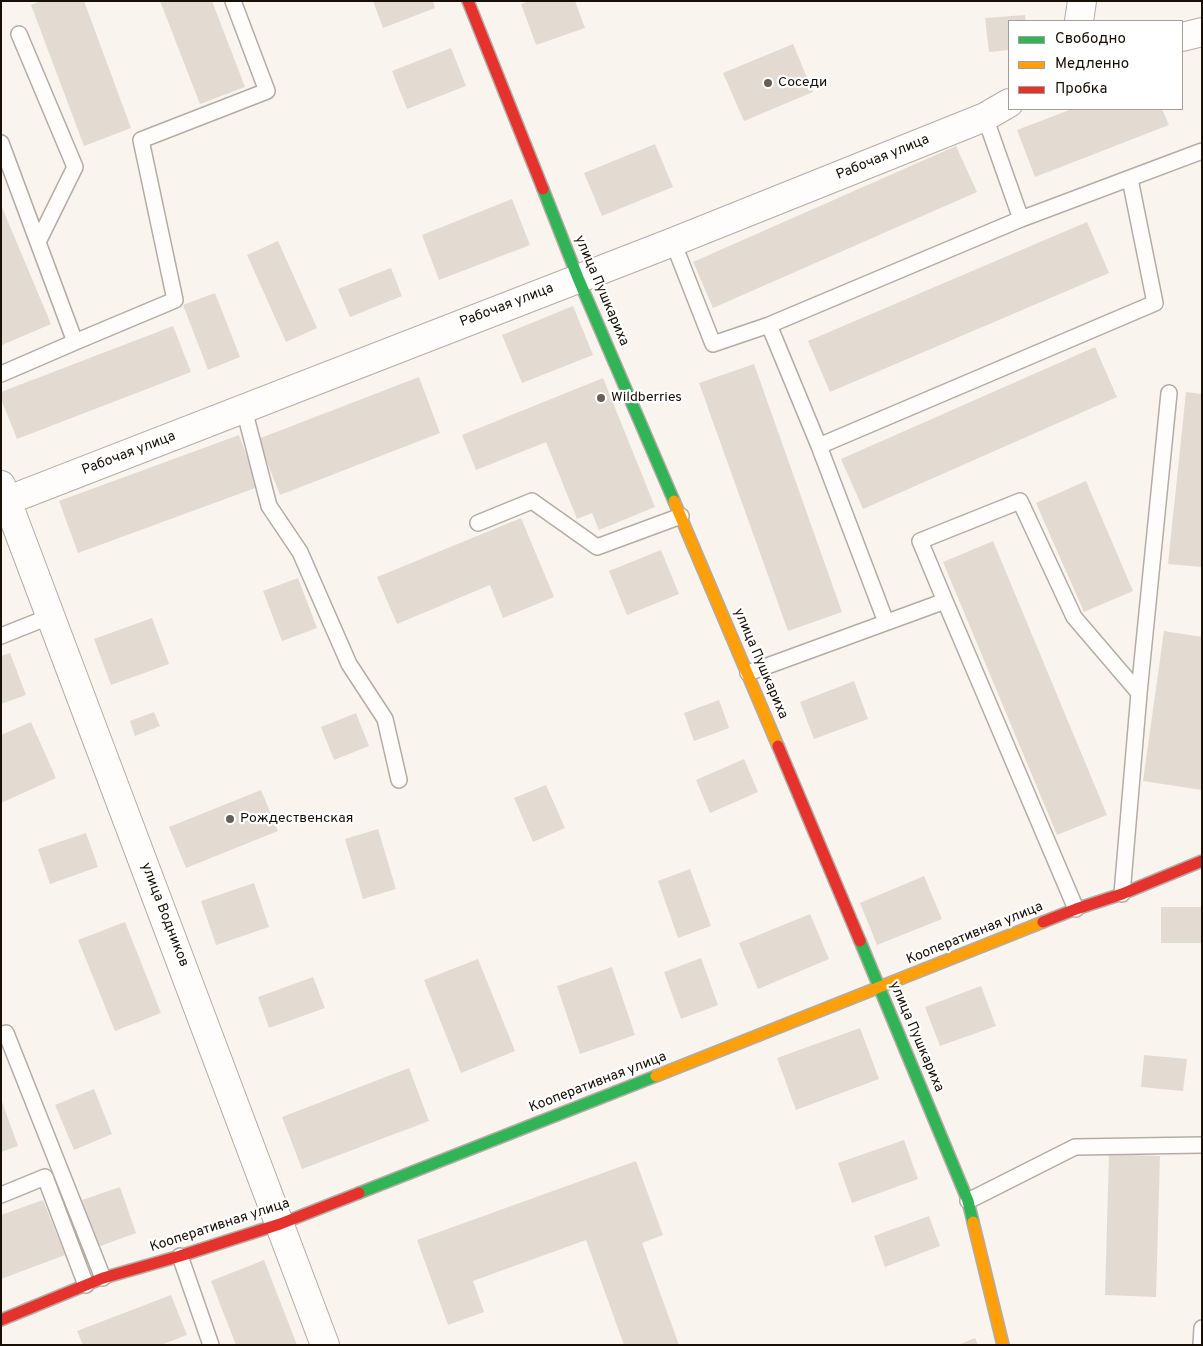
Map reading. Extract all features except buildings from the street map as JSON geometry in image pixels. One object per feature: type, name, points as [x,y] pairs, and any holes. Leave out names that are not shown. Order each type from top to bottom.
[{"type":"street","name":"улица Пушкариха","points":[[468,1],[578,278],[748,672],[968,1201],[1003,1345]]},
{"type":"street","points":[[1079,20],[1082,1]]},
{"type":"street","points":[[1183,37],[1202,32]]},
{"type":"street","name":"Рабочая улица","points":[[3,497],[244,409],[673,242],[985,117],[1008,105]]},
{"type":"street","name":"улица Водников","points":[[3,497],[51,616],[325,1345]]},
{"type":"street","name":"Кооперативная улица","points":[[1,1320],[103,1278],[280,1224],[1202,861]]},
{"type":"lane","points":[[1,374],[175,300],[141,140],[268,91],[233,1]]},
{"type":"lane","points":[[19,34],[74,167],[38,242]]},
{"type":"lane","points":[[985,117],[1021,219]]},
{"type":"lane","points":[[1,143],[75,342]]},
{"type":"lane","points":[[673,242],[713,344],[769,325],[1021,219],[1202,151]]},
{"type":"lane","points":[[819,446],[1155,304],[1130,179]]},
{"type":"lane","points":[[769,325],[819,446],[886,622]]},
{"type":"lane","points":[[1122,894],[1139,693],[1169,393]]},
{"type":"lane","points":[[244,409],[269,506],[300,552],[349,664],[385,719],[399,780]]},
{"type":"lane","points":[[478,523],[532,501],[597,547],[681,516]]},
{"type":"lane","points":[[1076,909],[920,541],[1020,501],[1074,617],[1139,693]]},
{"type":"lane","points":[[748,672],[945,601]]},
{"type":"lane","points":[[1,636],[51,616]]},
{"type":"lane","points":[[6,1033],[103,1278]]},
{"type":"lane","points":[[968,1201],[1075,1147],[1202,1145]]},
{"type":"lane","points":[[1,1195],[45,1177],[86,1285]]},
{"type":"lane","points":[[180,1256],[211,1345]]},
{"type":"lane","points":[[1201,1345],[1202,1328]]},
{"type":"traffic: fast","points":[[543,189],[578,278],[674,501]]},
{"type":"traffic: fast","points":[[860,941],[968,1201],[973,1222]]},
{"type":"traffic: fast","points":[[359,1193],[656,1076]]},
{"type":"traffic: slow","points":[[674,501],[778,746]]},
{"type":"traffic: slow","points":[[656,1076],[1043,922]]},
{"type":"traffic: slow","points":[[973,1222],[1003,1345]]},
{"type":"traffic: jam","points":[[468,1],[543,189]]},
{"type":"traffic: jam","points":[[778,746],[860,941]]},
{"type":"traffic: jam","points":[[1043,922],[1122,894],[1202,861]]},
{"type":"traffic: jam","points":[[1,1320],[103,1278],[280,1224],[359,1193]]},
{"type":"place","name":"Соседи","points":[[768,83]]},
{"type":"place","name":"Wildberries","points":[[601,398]]},
{"type":"place","name":"Рождественская","points":[[230,819]]}]
